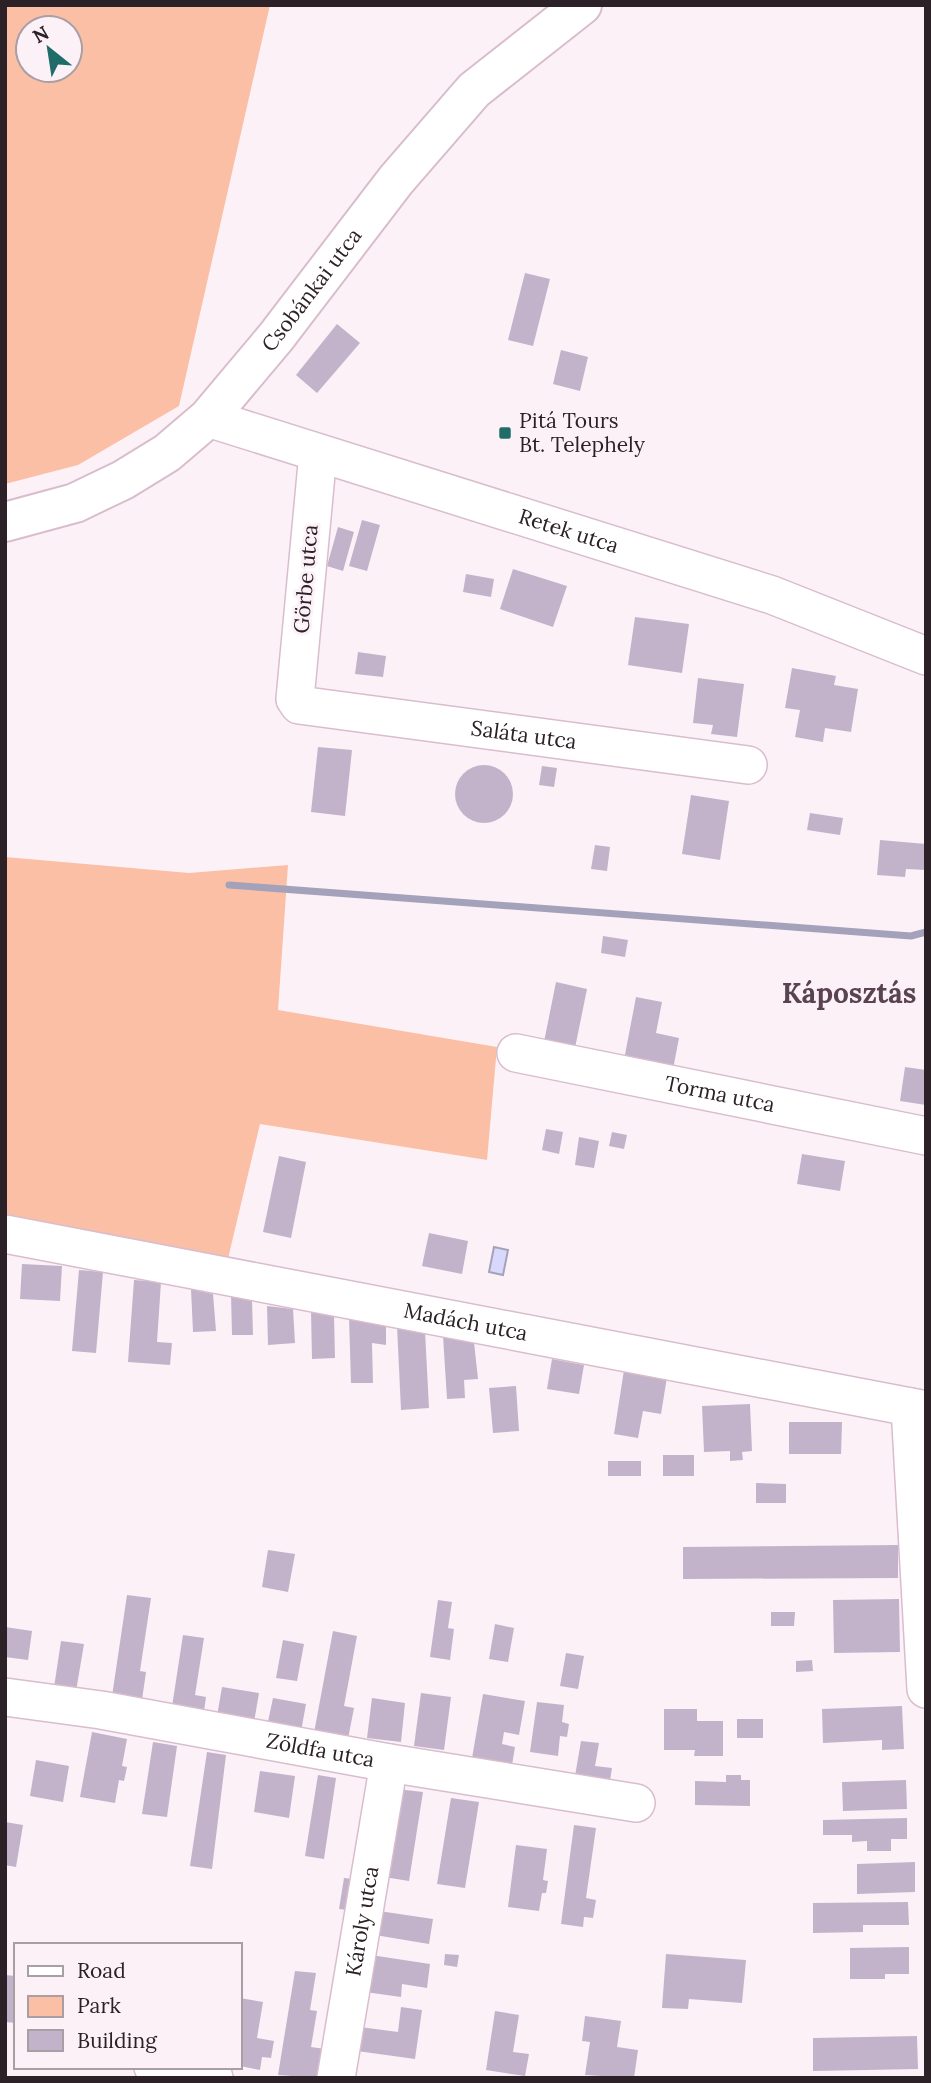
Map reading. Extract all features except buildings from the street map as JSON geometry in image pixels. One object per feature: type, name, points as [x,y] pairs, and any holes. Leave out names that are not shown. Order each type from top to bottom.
[{"type":"main road","name":"Csobánkai utca","points":[[5,522],[75,503],[123,480],[167,453],[208,418],[276,337],[396,180],[474,90],[582,5]]},
{"type":"street","name":"Retek utca","points":[[208,418],[772,595],[926,656]]},
{"type":"street","name":"Görbe utca","points":[[299,705],[295,699],[318,453]]},
{"type":"street","name":"Saláta utca","points":[[299,705],[748,765]]},
{"type":"street","name":"Torma utca","points":[[516,1053],[926,1136]]},
{"type":"street","name":"Madách utca","points":[[5,1234],[918,1409]]},
{"type":"street","points":[[918,1409],[926,1689]]},
{"type":"street","name":"Zöldfa utca","points":[[5,1698],[101,1710],[389,1763],[636,1803]]},
{"type":"street","name":"Károly utca","points":[[336,2078],[389,1763]]},
{"type":"street","points":[[164,2069],[214,2078]]},
{"type":"green space","points":[[5,5],[270,5],[179,406],[78,465],[5,484]]},
{"type":"green space","points":[[5,857],[189,873],[288,865],[278,1010],[497,1047],[487,1160],[260,1124],[226,1267],[5,1225]]},
{"type":"water","points":[[494,1247],[508,1250],[503,1275],[489,1272]]},
{"type":"waterway","points":[[229,885],[911,936],[926,932]]},
{"type":"place","name":"Pitá Tours Bt. Telephely","points":[[505,433]]},
{"type":"district","name":"Káposztás","points":[[849,993]]}]
